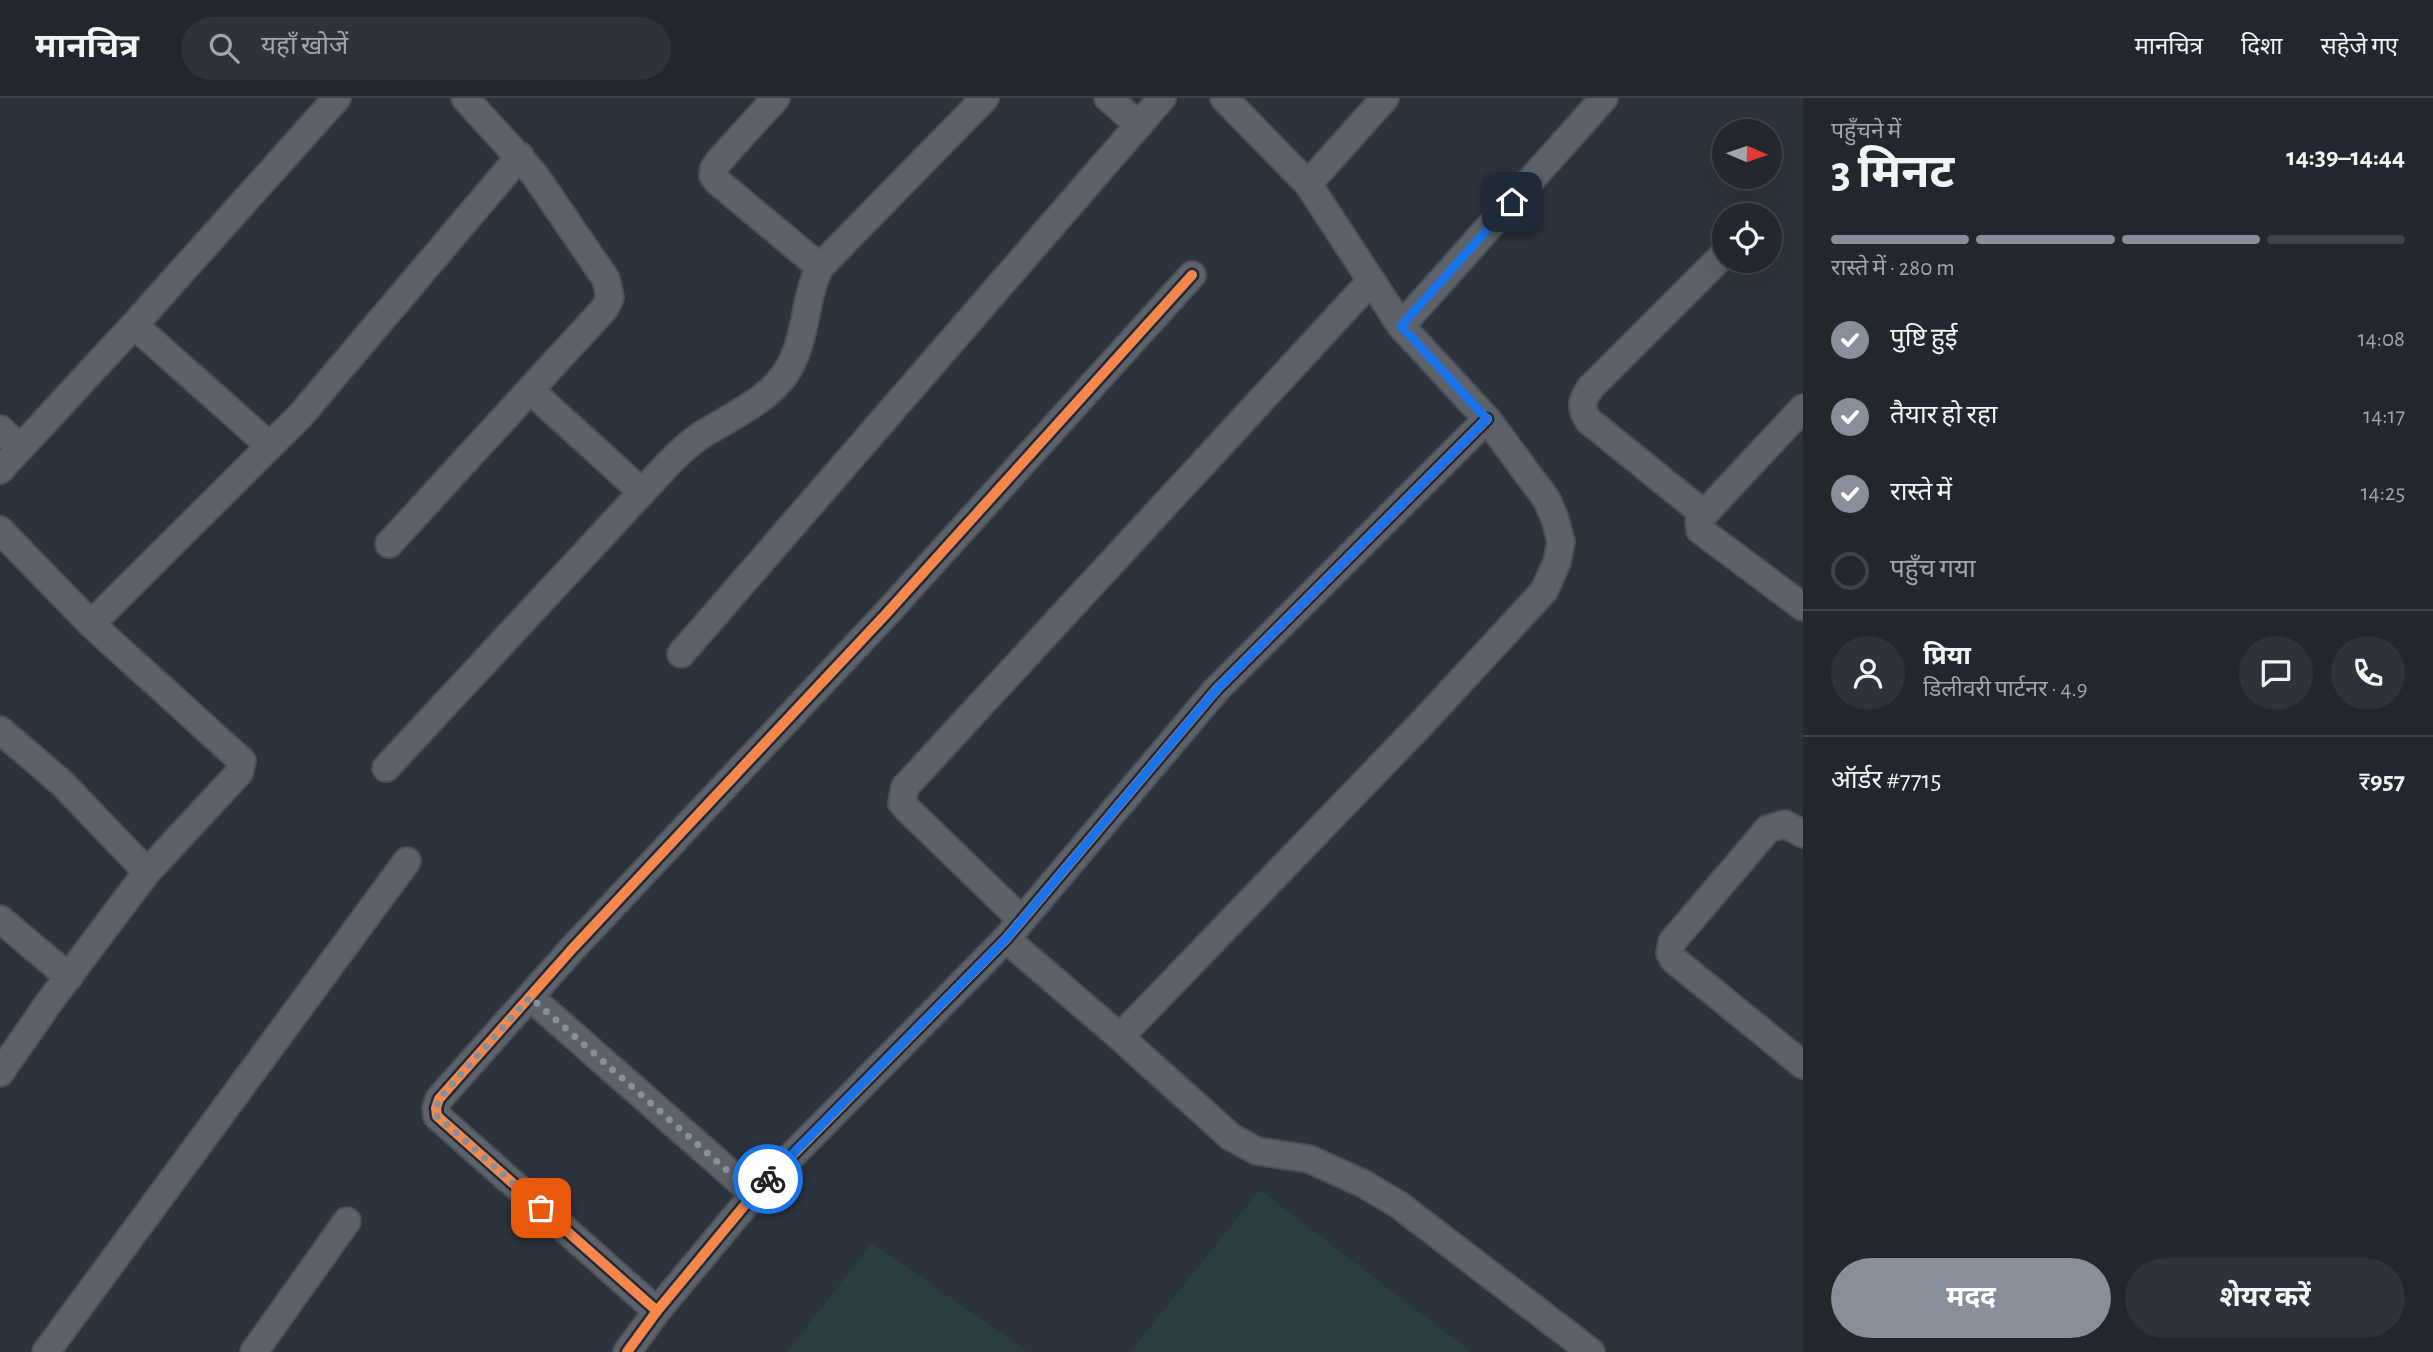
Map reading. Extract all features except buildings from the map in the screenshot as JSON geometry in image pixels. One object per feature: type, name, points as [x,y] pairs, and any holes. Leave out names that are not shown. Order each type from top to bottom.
[{"type":"street","points":[[0,470],[337,98]]},
{"type":"street","points":[[389,544],[604,308],[610,298],[606,279],[520,156],[464,98]]},
{"type":"street","points":[[776,98],[719,161],[713,176],[820,267]]},
{"type":"street","points":[[386,768],[687,446],[745,410],[777,385],[794,359],[803,331],[808,297],[820,267],[985,98]]},
{"type":"street","points":[[1108,98],[1139,125]]},
{"type":"street","points":[[681,654],[1161,98]]},
{"type":"street","points":[[1120,1037],[1424,721],[1544,591],[1558,562],[1561,542],[1547,500],[1487,419],[1401,326],[1308,184],[1224,98]]},
{"type":"street","points":[[1308,184],[1385,98]]},
{"type":"street","points":[[1401,326],[1604,98]]},
{"type":"street","points":[[91,624],[300,416],[520,156]]},
{"type":"street","points":[[1704,514],[1589,421],[1582,406],[1591,387],[1712,266]]},
{"type":"street","points":[[657,1311],[437,1116],[439,1099],[530,997],[886,614],[1192,275]]},
{"type":"street","points":[[1371,281],[905,787],[902,803],[1014,930],[1120,1037],[1231,1137],[1257,1151],[1310,1159],[1364,1184],[1399,1205],[1591,1352]]},
{"type":"street","points":[[134,325],[270,446]]},
{"type":"street","points":[[530,390],[642,492]]},
{"type":"street","points":[[1803,408],[1699,521],[1700,530],[1803,607]]},
{"type":"street","points":[[627,1352],[657,1311],[754,1194],[1014,930],[1216,690],[1487,419]]},
{"type":"street","points":[[0,429],[20,449]]},
{"type":"street","points":[[0,530],[91,624],[242,758],[239,772],[147,872],[0,1073]]},
{"type":"street","points":[[0,730],[63,784],[147,872]]},
{"type":"street","points":[[1803,834],[1785,824],[1768,829],[1672,942],[1670,953],[1673,959],[1803,1065]]},
{"type":"street","points":[[46,1352],[407,861]]},
{"type":"street","points":[[0,919],[69,977]]},
{"type":"street","points":[[530,997],[754,1194]]},
{"type":"street","points":[[254,1352],[347,1221]]},
{"type":"green space","points":[[1260,1190],[1471,1352],[1130,1352]]},
{"type":"green space","points":[[872,1243],[1028,1352],[787,1352]]},
{"type":"cycle path","points":[[657,1311],[437,1116],[439,1099],[573,948],[886,614],[1192,275]]},
{"type":"cycle path","points":[[627,1352],[657,1311],[754,1194],[1006,939],[1216,690],[1487,419]]},
{"type":"way so far","points":[[541,1208],[437,1116],[436,1108],[439,1099],[530,997],[754,1194],[768,1179]]},
{"type":"route","points":[[768,1179],[1006,939],[1216,690],[1487,419],[1401,326],[1512,202]]}]
